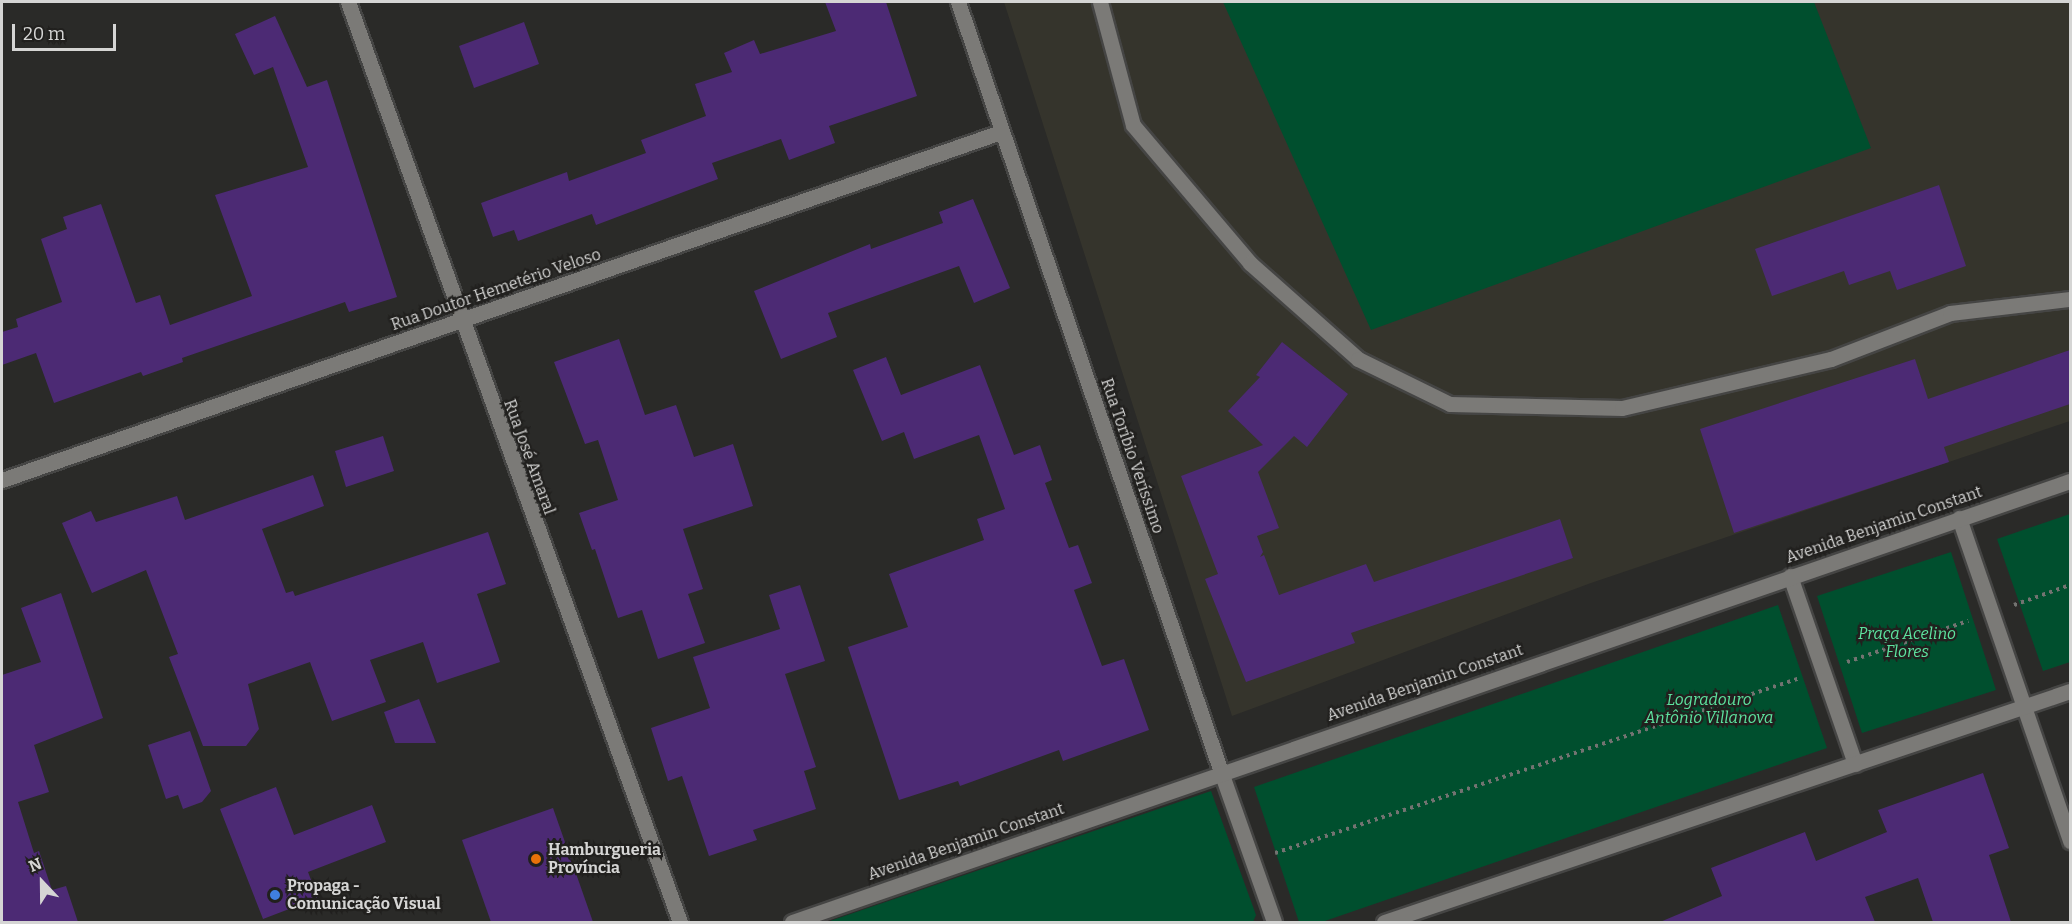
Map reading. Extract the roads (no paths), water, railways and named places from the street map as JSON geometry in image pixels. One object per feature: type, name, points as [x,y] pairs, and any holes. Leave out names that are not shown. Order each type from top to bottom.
[{"type":"street","name":"Rua José Amaral","points":[[348,2],[460,322],[679,922]]},
{"type":"street","name":"Rua Toríbio Veríssimo","points":[[958,2],[1274,922]]},
{"type":"street","points":[[1100,2],[1133,125],[1250,263],[1358,359],[1450,404],[1622,408],[1831,359],[1950,313],[2070,299]]},
{"type":"street","name":"Rua Doutor Hemetério Veloso","points":[[2,480],[1001,132]]},
{"type":"street","name":"Avenida Benjamin Constant","points":[[792,922],[1221,772],[2070,481]]},
{"type":"street","points":[[1959,518],[2026,707],[2070,841]]},
{"type":"street","points":[[1790,576],[1856,764]]},
{"type":"street","points":[[1384,922],[2070,691]]},
{"type":"place","name":"Hamburgueria Província","points":[[536,859]]},
{"type":"place","name":"Propaga - Comunicação Visual","points":[[275,895]]},
{"type":"park label","name":"Praça Acelino Flores","points":[[1907,643]]},
{"type":"park label","name":"Logradouro Antônio Villanova","points":[[1709,709]]}]
